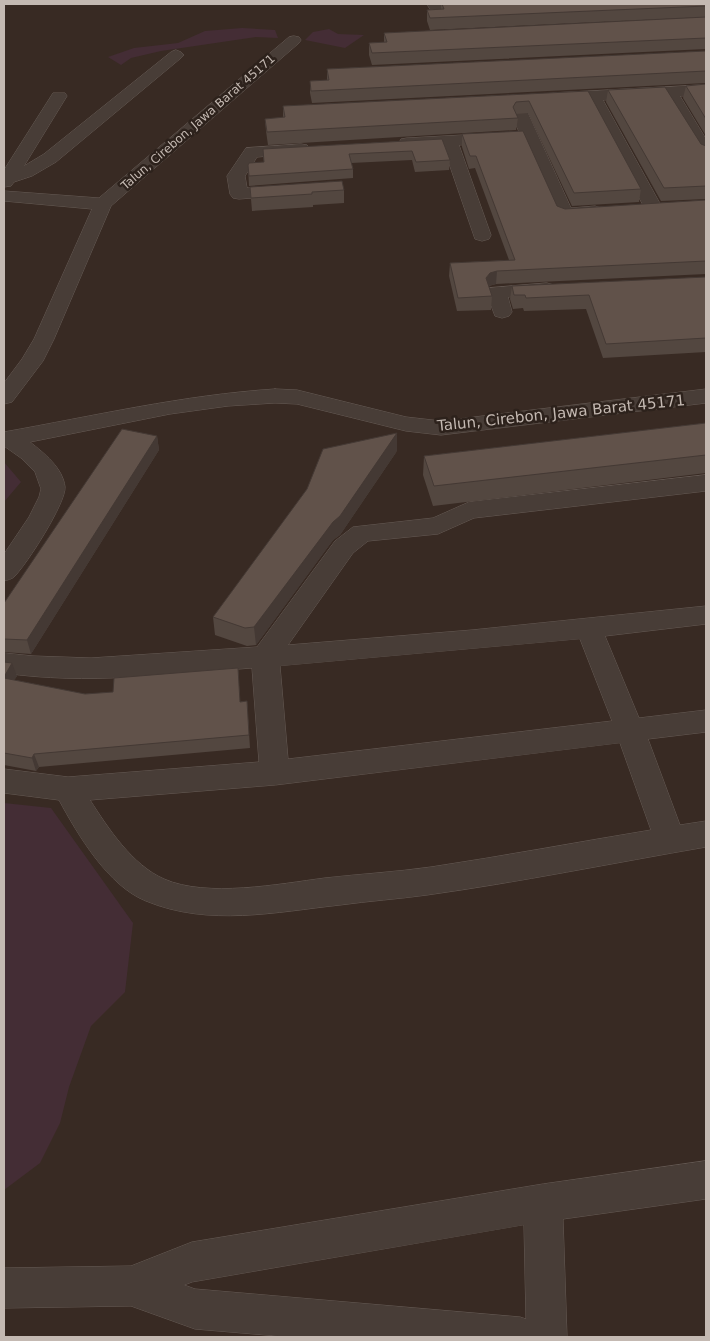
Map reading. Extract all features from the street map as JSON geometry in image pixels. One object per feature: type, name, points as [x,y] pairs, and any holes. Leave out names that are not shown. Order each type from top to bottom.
[{"type":"street","points":[[435,6],[496,4]]},
{"type":"street","name":"Talun, Cirebon, Jawa Barat 45171","points":[[4,398],[32,361],[44,339],[103,204],[294,40]]},
{"type":"street","points":[[6,181],[50,158],[176,55]]},
{"type":"street","points":[[494,100],[706,90]]},
{"type":"street","points":[[669,92],[706,152]]},
{"type":"street","points":[[6,181],[59,96]]},
{"type":"street","points":[[593,96],[662,209],[634,210]]},
{"type":"street","points":[[514,100],[573,232]]},
{"type":"street","points":[[390,144],[530,136]]},
{"type":"street","points":[[449,140],[482,235]]},
{"type":"street","points":[[303,190],[238,194],[236,176],[252,152],[321,148]]},
{"type":"street","points":[[4,196],[103,204]]},
{"type":"street","points":[[564,214],[614,211]]},
{"type":"street","points":[[502,312],[493,283],[563,288]]},
{"type":"street","name":"Talun, Cirebon, Jawa Barat 45171","points":[[6,438],[52,431],[170,406],[275,396],[297,397],[406,424],[441,428],[706,396]]},
{"type":"street","points":[[4,572],[49,504],[53,489],[48,476],[38,460],[6,438]]},
{"type":"street","points":[[275,773],[265,657],[344,547],[362,533],[438,526],[469,510],[706,483]]},
{"type":"street","points":[[4,663],[82,670],[265,657],[589,629],[706,615]]},
{"type":"street","points":[[589,629],[631,732],[670,840]]},
{"type":"street","points":[[4,781],[68,789],[275,773],[631,732],[706,721]]},
{"type":"street","points":[[68,789],[82,815],[123,868],[154,891],[180,898],[213,902],[251,901],[428,881],[706,834]]},
{"type":"street","points":[[4,1288],[131,1286],[192,1262],[543,1203],[706,1180]]},
{"type":"street","points":[[543,1203],[547,1337]]},
{"type":"street","points":[[131,1286],[195,1309],[520,1337]]},
{"type":"shaded area","points":[[242,28],[275,30],[278,38],[256,37],[161,51],[131,58],[121,65],[108,57],[134,48],[178,43],[205,31]]},
{"type":"shaded area","points":[[329,29],[338,34],[364,35],[345,48],[305,40],[313,32]]},
{"type":"shaded area","points":[[4,462],[21,482],[4,502]]},
{"type":"shaded area","points":[[4,803],[51,808],[133,923],[125,992],[91,1026],[69,1087],[60,1123],[40,1163],[4,1190]]},
{"type":"building","points":[[442,4],[706,4],[706,6],[430,18],[427,10],[444,9]]},
{"type":"building","points":[[706,17],[706,38],[372,53],[369,43],[387,42],[384,33]]},
{"type":"building","points":[[706,51],[706,71],[311,91],[310,81],[329,80],[327,69]]},
{"type":"building","points":[[706,84],[706,119],[686,86]]},
{"type":"building","points":[[665,87],[701,144],[706,146],[706,186],[664,188],[608,90]]},
{"type":"building","points":[[588,91],[641,189],[574,193],[529,101],[516,102],[513,107],[518,118],[267,132],[265,119],[285,117],[283,106]]},
{"type":"building","points":[[523,131],[557,206],[565,209],[706,200],[706,261],[497,271],[490,273],[486,278],[492,296],[458,298],[450,263],[515,260],[476,156],[470,156],[462,134]]},
{"type":"building","points":[[442,139],[450,160],[416,162],[412,151],[349,154],[353,169],[249,176],[249,163],[264,162],[263,149]]},
{"type":"building","points":[[342,181],[344,190],[251,198],[250,187]]},
{"type":"building","points":[[706,277],[706,338],[606,344],[589,295],[526,298],[525,295],[514,295],[512,286]]},
{"type":"building","points":[[706,423],[706,455],[434,486],[424,456]]},
{"type":"building","points":[[122,429],[157,436],[27,640],[4,639],[4,603]]},
{"type":"building","points":[[397,433],[340,516],[333,522],[254,627],[245,628],[213,617],[307,489],[323,449]]},
{"type":"building","points":[[4,662],[12,663],[4,677]]},
{"type":"building","points":[[238,668],[240,702],[247,701],[249,735],[34,754],[32,758],[4,753],[4,678],[85,694],[113,692],[114,678]]}]
